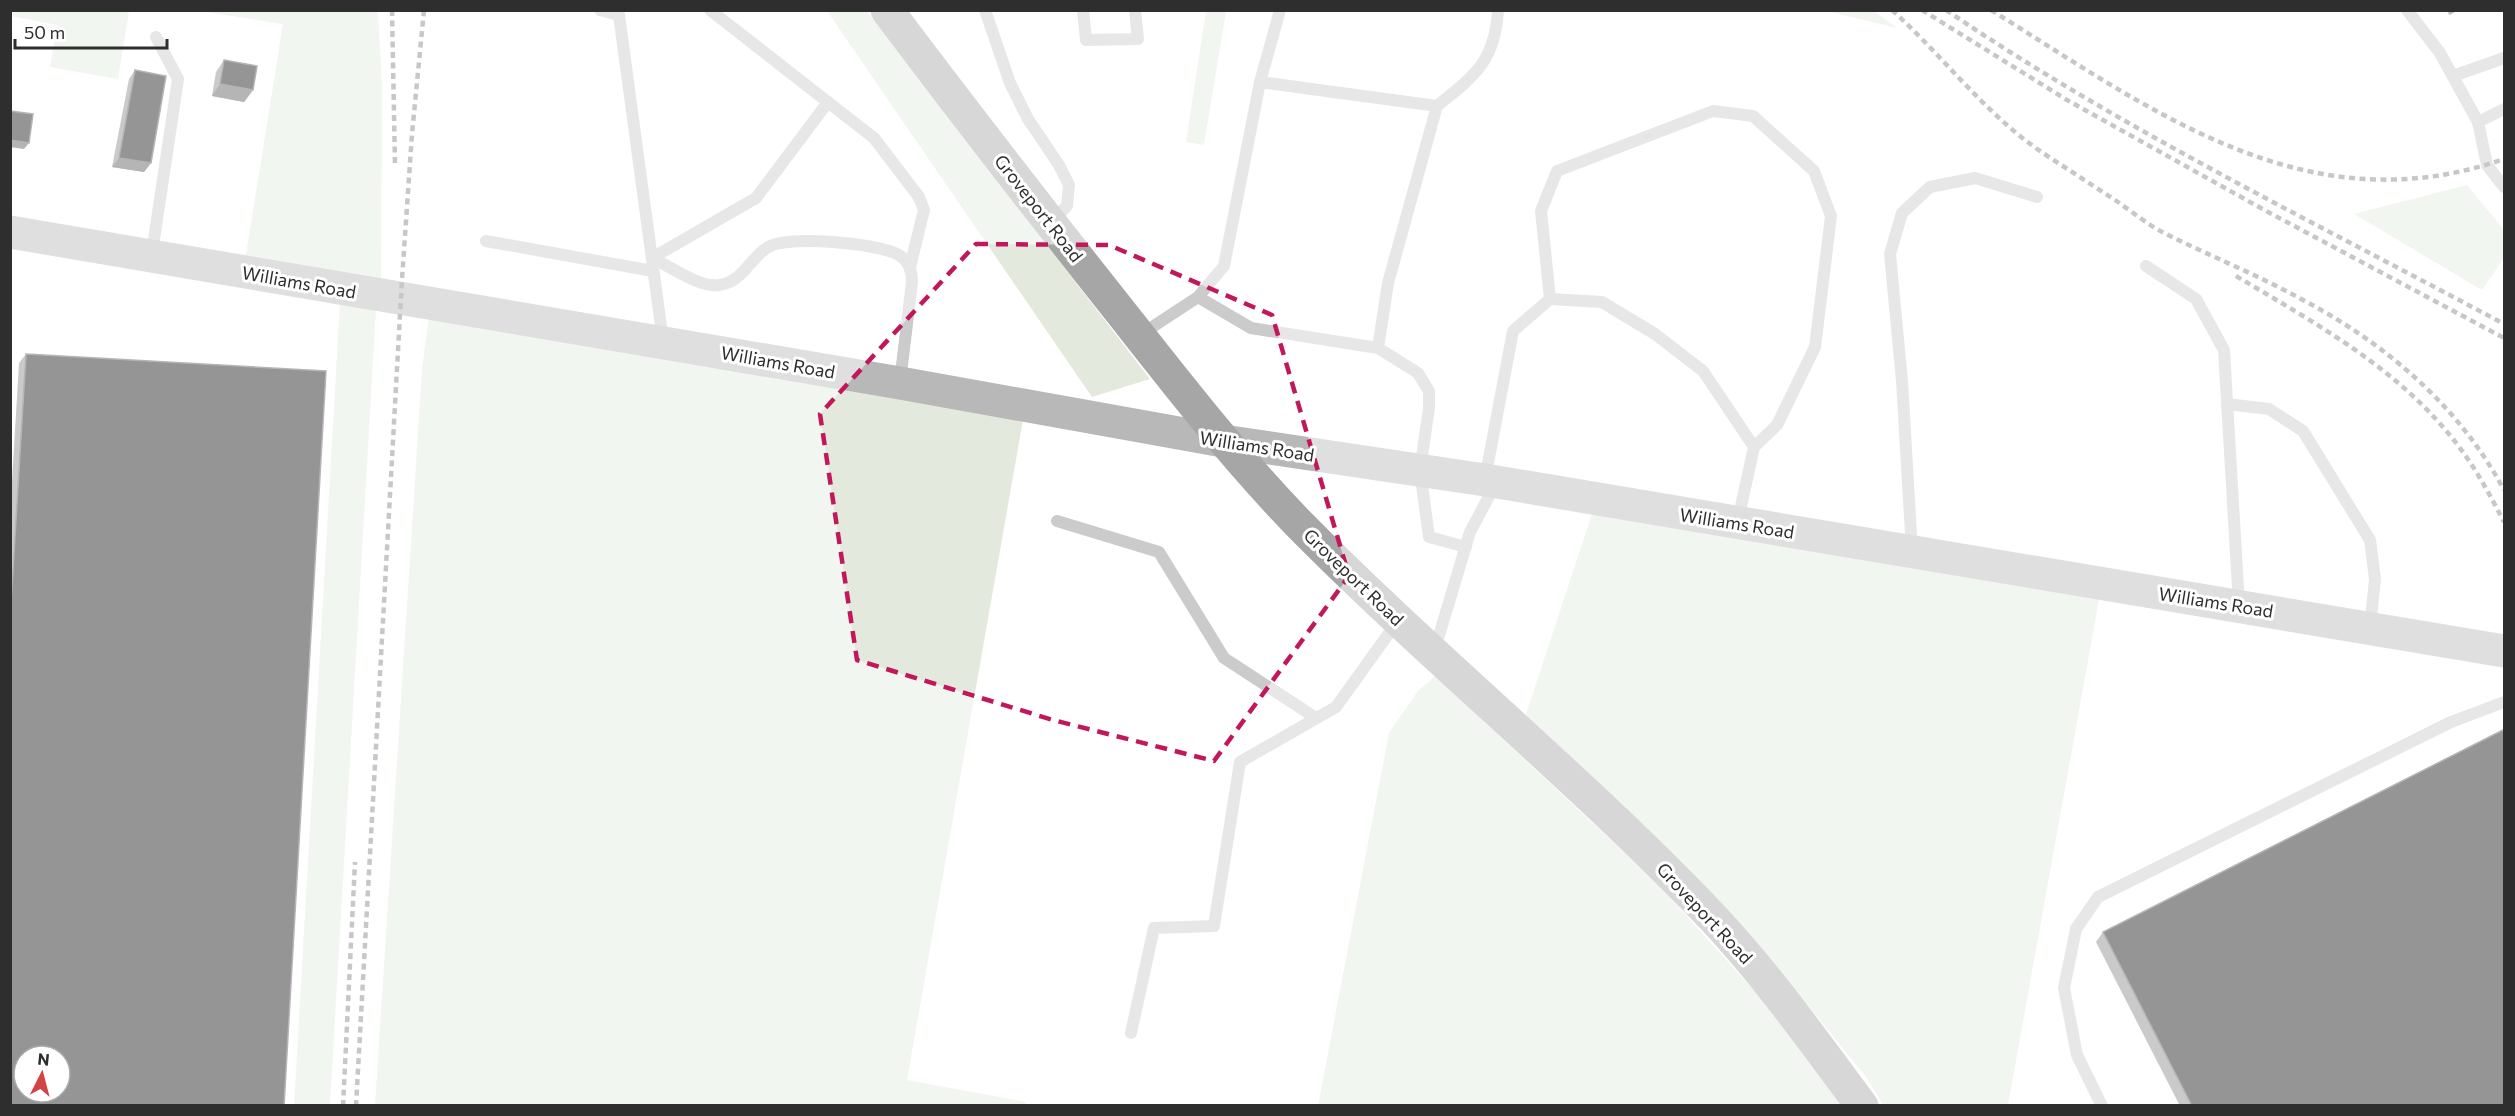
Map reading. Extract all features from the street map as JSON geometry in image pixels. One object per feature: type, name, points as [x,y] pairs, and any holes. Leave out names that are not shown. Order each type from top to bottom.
[{"type":"main road","name":"Groveport Road","points":[[887,10],[1223,441],[1297,522],[1398,621],[1589,796],[1717,922],[1771,986],[1862,1106]]},
{"type":"main road","name":"Williams Road","points":[[10,232],[663,342],[1223,441],[1490,481],[2505,651]]},
{"type":"lane","points":[[600,10],[624,13],[663,342]]},
{"type":"lane","points":[[710,10],[874,138],[919,197],[924,210],[910,267],[912,282],[900,383]]},
{"type":"lane","points":[[985,10],[1014,92],[1028,120],[1059,165],[1069,185],[1067,206],[1050,222]]},
{"type":"lane","points":[[1083,10],[1086,40],[1138,39],[1136,10]]},
{"type":"lane","points":[[1139,336],[1198,297],[1224,266],[1260,82],[1280,10]]},
{"type":"lane","points":[[1378,348],[1388,283],[1437,106],[1474,76],[1490,52],[1498,10]]},
{"type":"lane","points":[[2407,10],[2440,53],[2453,76],[2478,122],[2487,165],[2505,187]]},
{"type":"lane","points":[[152,257],[178,79],[156,37]]},
{"type":"lane","points":[[2453,76],[2505,58]]},
{"type":"lane","points":[[1260,82],[1437,106]]},
{"type":"lane","points":[[652,258],[756,198],[828,102]]},
{"type":"lane","points":[[2478,122],[2505,109]]},
{"type":"lane","points":[[1550,299],[1541,211],[1557,171],[1713,111],[1753,116],[1814,171],[1831,216],[1815,347],[1777,426],[1754,447],[1738,523]]},
{"type":"lane","points":[[1912,552],[1902,381],[1890,254],[1902,213],[1930,187],[1975,178],[2037,197]]},
{"type":"lane","points":[[652,258],[705,285],[716,286],[734,281],[768,247],[784,242],[818,240],[887,251],[900,255],[910,267]]},
{"type":"lane","points":[[486,241],[653,272]]},
{"type":"lane","points":[[2146,266],[2196,299],[2224,350],[2239,606]]},
{"type":"lane","points":[[1198,297],[1251,328],[1378,348],[1418,373],[1428,391],[1429,408],[1420,470],[1429,537],[1466,547]]},
{"type":"lane","points":[[1433,654],[1470,532],[1490,481],[1513,331],[1550,299],[1602,302],[1655,334],[1703,371],[1754,447]]},
{"type":"lane","points":[[2227,404],[2269,409],[2303,431],[2370,540],[2375,579],[2370,628]]},
{"type":"lane","points":[[1058,520],[1159,552],[1224,658],[1316,718]]},
{"type":"lane","points":[[1131,1034],[1154,928],[1214,926],[1240,762],[1336,706],[1398,621]]},
{"type":"lane","points":[[2102,1106],[2076,1055],[2064,988],[2076,928],[2098,897],[2451,722],[2505,702]]},
{"type":"highlighted area","points":[[976,244],[1109,245],[1272,315],[1349,576],[1214,761],[1053,720],[857,660],[820,414]]},
{"type":"shaded area","points":[[10,11],[129,11],[118,79],[50,67],[57,25],[11,16]]},
{"type":"shaded area","points":[[199,11],[378,11],[382,86],[381,283],[245,261],[283,24]]},
{"type":"shaded area","points":[[827,11],[867,11],[1150,379],[1092,397]]},
{"type":"shaded area","points":[[1206,11],[1226,11],[1204,145],[1186,142]]},
{"type":"shaded area","points":[[1826,11],[1874,11],[1897,28]]},
{"type":"shaded area","points":[[2467,185],[2504,230],[2504,258],[2482,290],[2354,214]]},
{"type":"shaded area","points":[[340,302],[376,309],[330,1105],[294,1106]]},
{"type":"shaded area","points":[[429,315],[1024,414],[907,1080],[1026,1102],[1025,1105],[375,1106],[422,370]]},
{"type":"shaded area","points":[[1594,508],[2100,594],[2008,1105],[1883,1105],[1867,1078],[1776,966],[1525,717]]},
{"type":"shaded area","points":[[1435,676],[1655,881],[1769,1007],[1841,1105],[1318,1106],[1389,733],[1418,691]]},
{"type":"building","points":[[224,60],[257,66],[253,90],[220,84]]},
{"type":"building","points":[[135,70],[166,76],[151,163],[119,158]]},
{"type":"building","points":[[10,111],[33,114],[29,143],[10,140]]},
{"type":"building","points":[[26,354],[326,371],[284,1106],[10,1106],[10,620]]},
{"type":"building","points":[[2505,729],[2505,1106],[2192,1106],[2103,932]]},
{"type":"railway","points":[[392,10],[395,165]]},
{"type":"railway","points":[[356,1106],[402,279],[412,134],[424,10]]},
{"type":"railway","points":[[1892,10],[2002,121],[2043,153],[2145,222],[2269,282],[2334,317],[2391,357],[2443,405],[2486,460],[2504,490]]},
{"type":"railway","points":[[1922,10],[2067,100],[2268,212],[2504,338]]},
{"type":"railway","points":[[1946,10],[2013,54],[2150,135],[2504,324]]},
{"type":"railway","points":[[1991,10],[2111,85],[2172,119],[2234,148],[2297,169],[2363,179],[2432,177],[2504,159]]},
{"type":"railway","points":[[2236,276],[2330,333],[2417,399],[2465,455],[2504,522]]},
{"type":"railway","points":[[343,1106],[355,862]]}]
